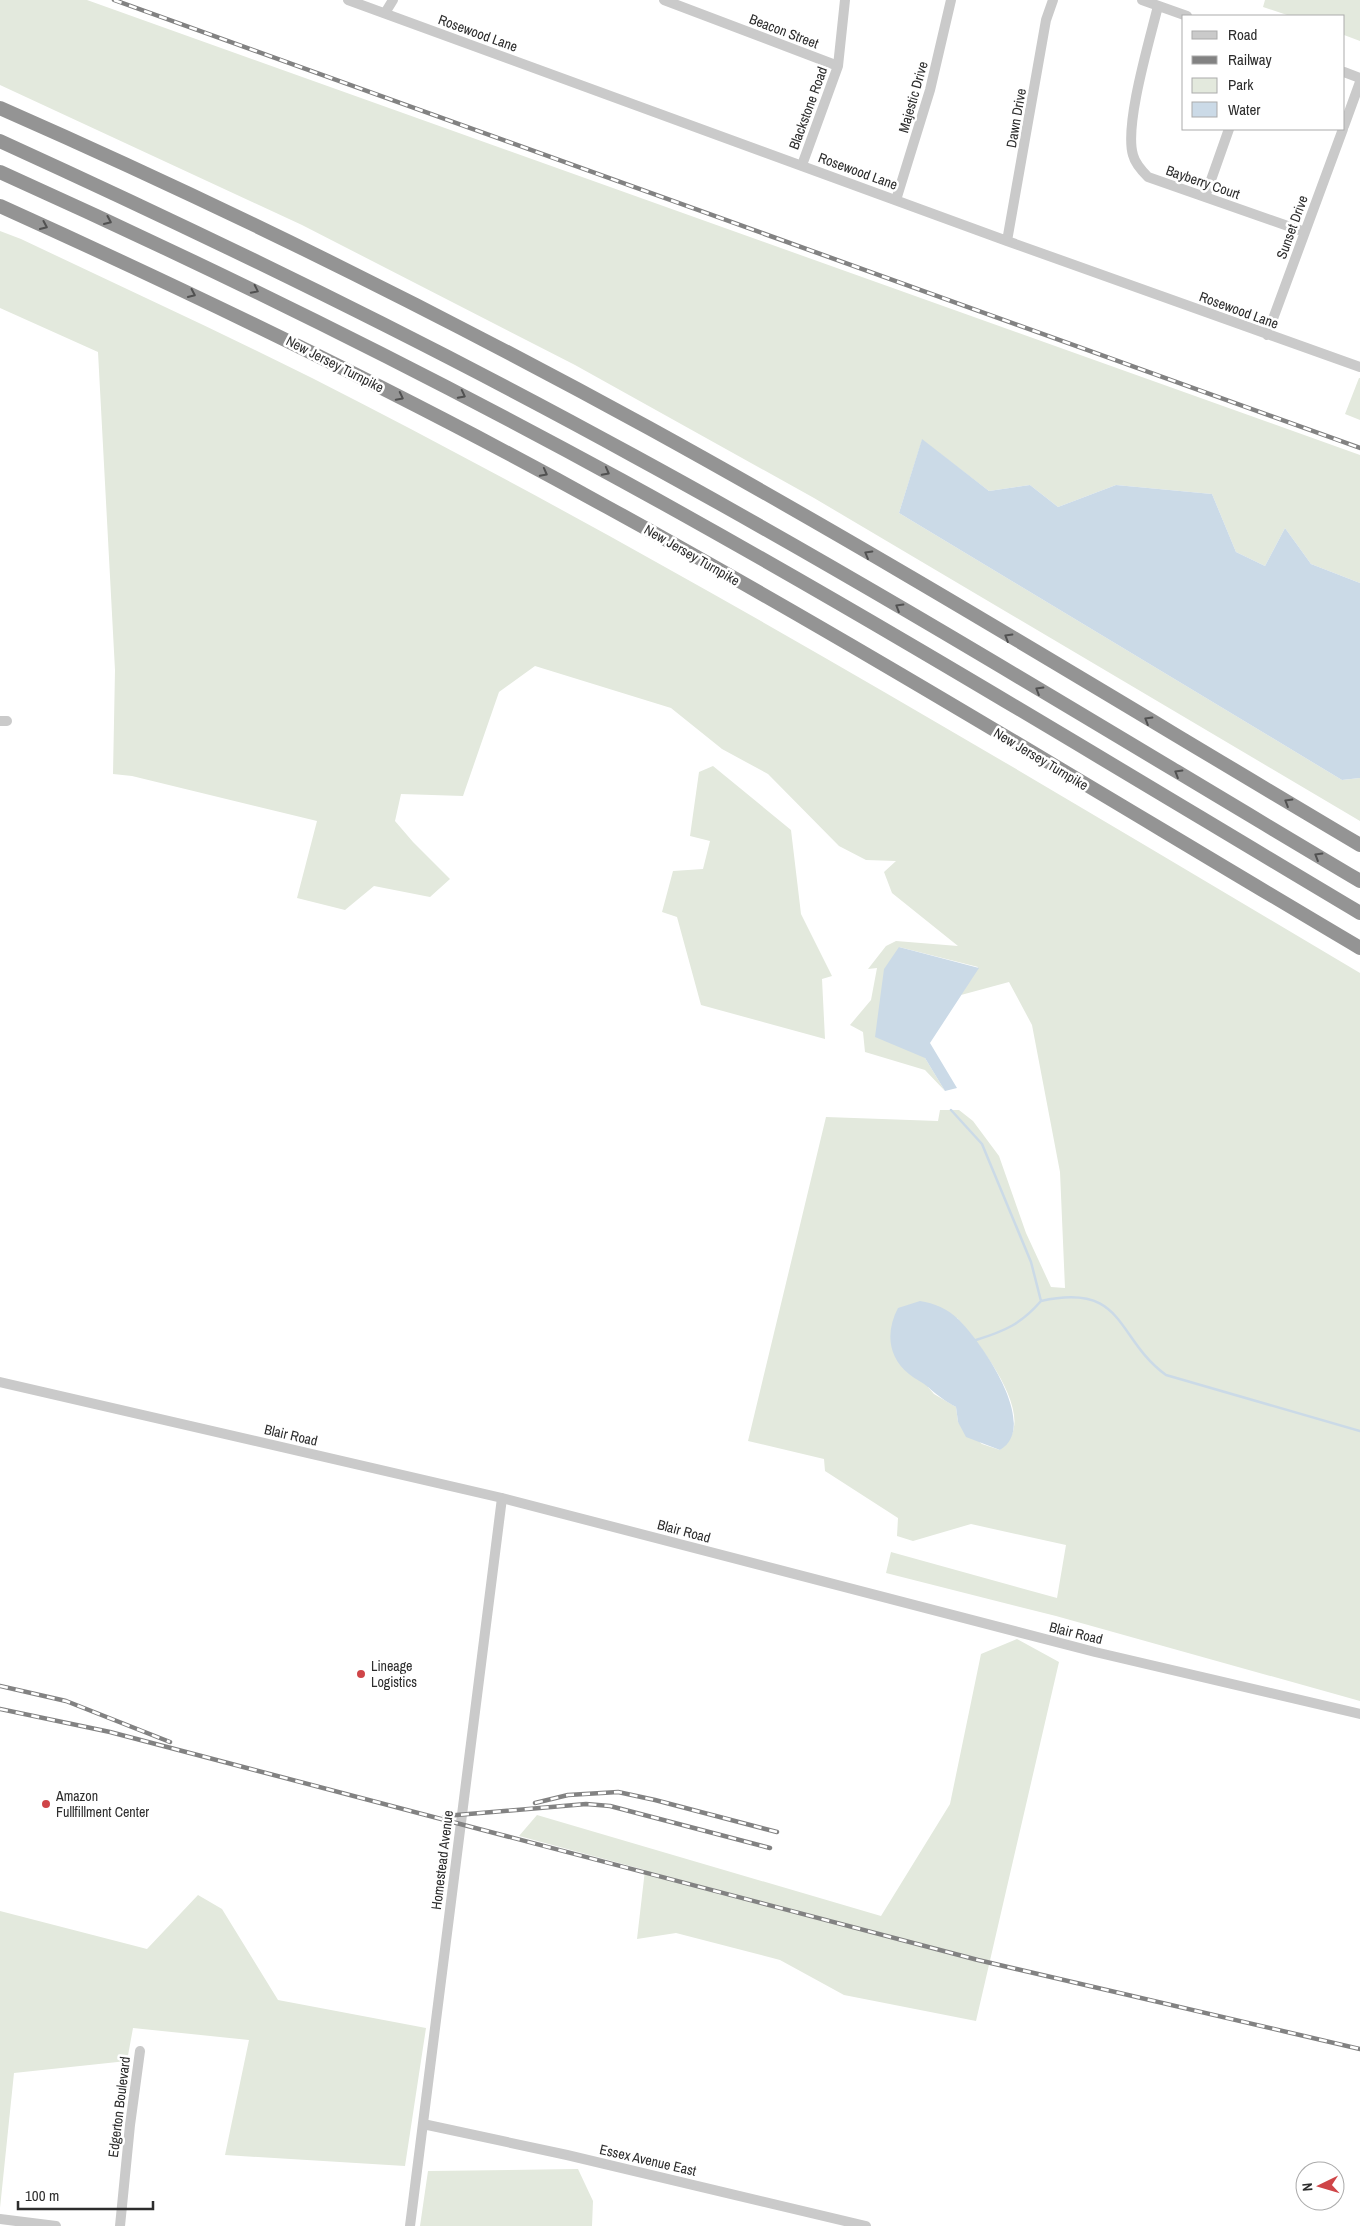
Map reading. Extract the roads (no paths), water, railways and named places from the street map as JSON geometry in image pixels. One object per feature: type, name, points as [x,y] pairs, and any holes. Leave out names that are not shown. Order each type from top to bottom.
[{"type":"highway","points":[[0,108],[266,230],[511,354],[641,424],[877,559],[1360,845]]},
{"type":"highway","points":[[0,141],[180,224],[364,313],[626,451],[852,580],[1360,881]]},
{"type":"highway","points":[[0,172],[130,230],[351,338],[621,480],[849,610],[1360,913]]},
{"type":"highway","name":"New Jersey Turnpike","points":[[0,206],[228,310],[328,360],[607,506],[824,630],[1360,948]]},
{"type":"street","name":"Rosewood Lane","points":[[348,0],[1007,241],[1360,367]]},
{"type":"street","points":[[385,14],[393,0]]},
{"type":"street","name":"Beacon Street","points":[[664,0],[838,66]]},
{"type":"street","name":"Blackstone Road","points":[[802,165],[838,66],[845,0]]},
{"type":"street","name":"Majestic Drive","points":[[896,200],[930,90],[951,0]]},
{"type":"street","name":"Dawn Drive","points":[[1007,241],[1046,20],[1052,0]]},
{"type":"street","points":[[1142,0],[1184,15]]},
{"type":"street","name":"Bayberry Court","points":[[1158,6],[1132,118],[1133,155],[1148,177],[1305,232]]},
{"type":"street","points":[[1345,72],[1360,78]]},
{"type":"street","name":"Sunset Drive","points":[[1345,122],[1360,82]]},
{"type":"street","points":[[1205,197],[1229,130]]},
{"type":"street","name":"Sunset Drive","points":[[1267,335],[1342,130]]},
{"type":"street","name":"Blair Road","points":[[0,1382],[502,1498],[1095,1652],[1360,1714]]},
{"type":"street","name":"Homestead Avenue","points":[[410,2226],[502,1498]]},
{"type":"street","name":"Edgerton Boulevard","points":[[120,2226],[130,2125],[140,2051]]},
{"type":"street","name":"Essex Avenue East","points":[[423,2124],[568,2155],[866,2226]]},
{"type":"street","points":[[0,2219],[18,2224],[56,2226]]},
{"type":"water","points":[[922,439],[989,491],[1030,485],[1058,507],[1116,485],[1212,494],[1236,552],[1265,566],[1285,528],[1311,564],[1360,583],[1360,778],[1342,780],[899,513]]},
{"type":"water","points":[[899,947],[979,968],[930,1043],[957,1088],[945,1091],[925,1058],[875,1037],[884,969]]},
{"type":"water","points":[[920,1301],[940,1307],[958,1319],[980,1345],[1003,1383],[1011,1404],[1014,1422],[1011,1438],[1000,1450],[966,1437],[958,1422],[956,1407],[909,1374],[896,1359],[890,1334],[894,1317],[898,1308]]},
{"type":"waterway","points":[[951,1110],[982,1144],[1031,1262],[1041,1301],[1026,1316],[1012,1326],[976,1340]]},
{"type":"waterway","points":[[1041,1301],[1069,1297],[1089,1299],[1104,1306],[1116,1317],[1149,1360],[1166,1375],[1360,1431]]},
{"type":"railway","points":[[114,0],[1360,448]]},
{"type":"railway","points":[[0,1686],[66,1701],[170,1742]]},
{"type":"railway","points":[[0,1709],[110,1732],[978,1960],[1360,2049]]},
{"type":"railway","points":[[535,1803],[568,1795],[618,1792],[777,1832]]},
{"type":"railway","points":[[445,1816],[586,1804],[610,1806],[770,1848]]},
{"type":"place","name":"Lineage Logistics","points":[[361,1674]]},
{"type":"place","name":"Amazon Fullfillment Center","points":[[46,1804]]}]
